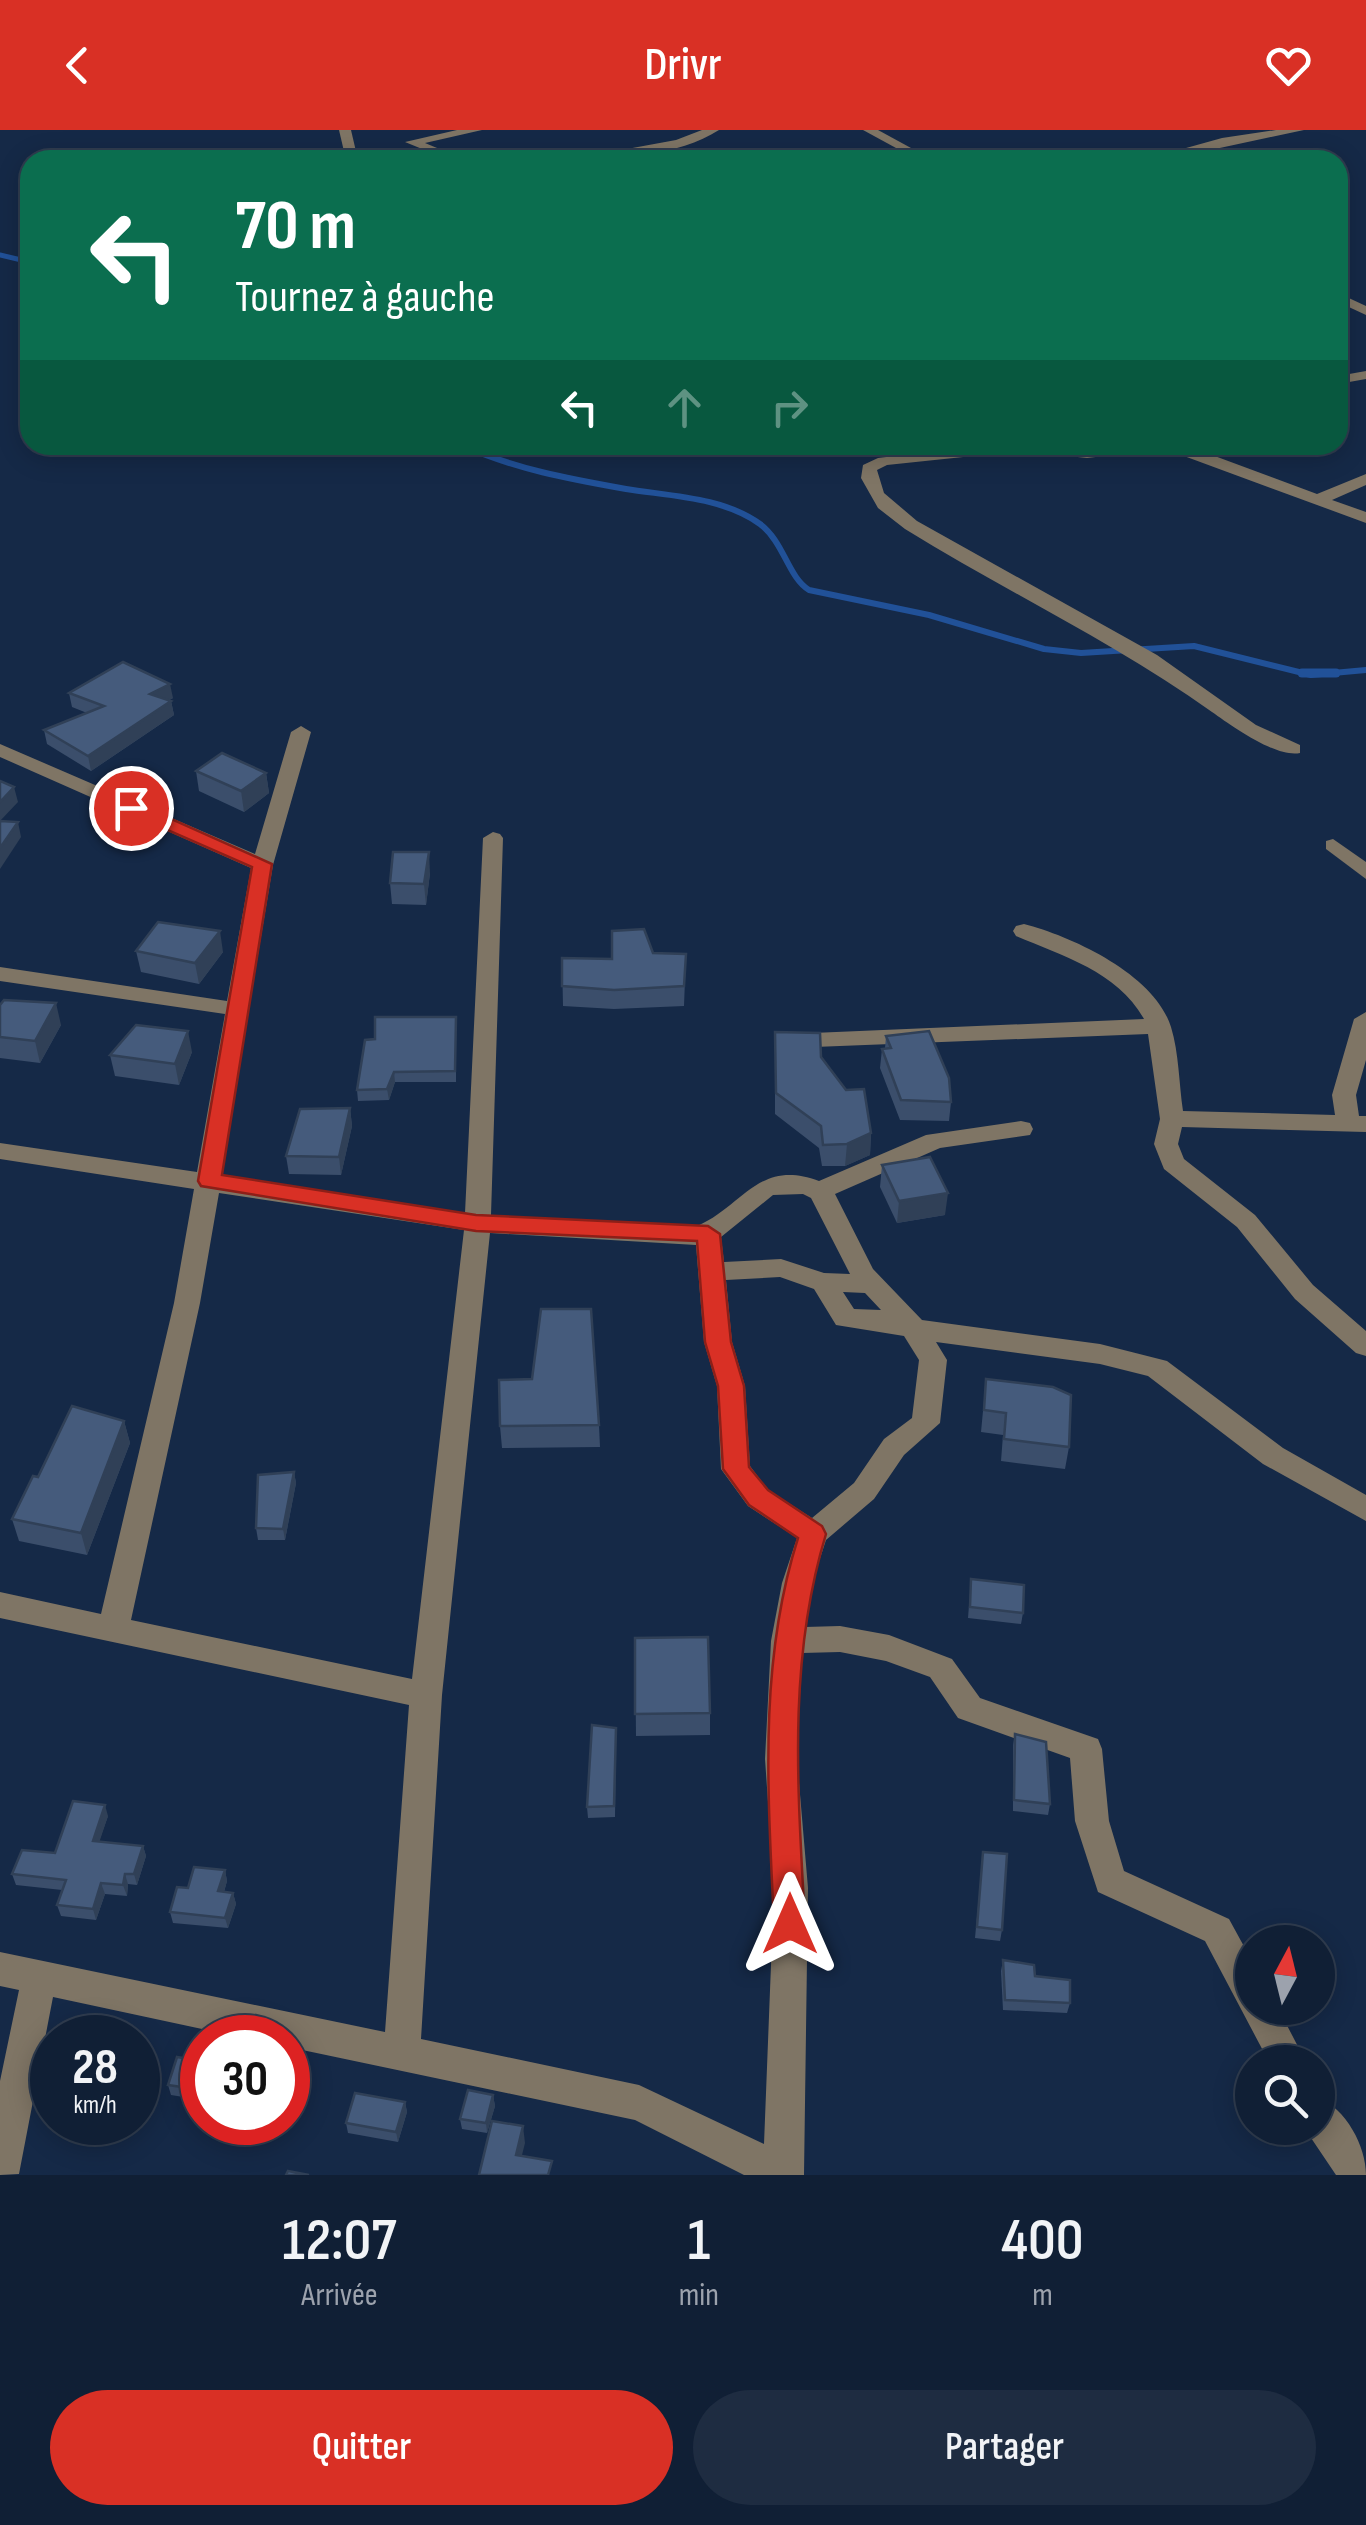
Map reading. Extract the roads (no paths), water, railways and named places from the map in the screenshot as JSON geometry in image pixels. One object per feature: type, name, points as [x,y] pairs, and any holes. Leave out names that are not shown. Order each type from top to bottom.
[{"type":"street","points":[[433,150],[411,142],[476,130]]},
{"type":"street","points":[[635,150],[678,143],[713,130]]},
{"type":"street","points":[[869,130],[908,150]]},
{"type":"street","points":[[1191,150],[1267,132],[1298,130]]},
{"type":"street","points":[[939,455],[884,461],[869,468],[867,477],[872,489],[909,524],[1150,659],[1249,729],[1293,749]]},
{"type":"street","points":[[1197,455],[1366,518]]},
{"type":"street","points":[[1318,500],[1366,479]]},
{"type":"street","points":[[114,1626],[210,1181],[262,864],[302,732]]},
{"type":"street","points":[[0,750],[262,864]]},
{"type":"street","points":[[402,2052],[426,1695],[476,1266],[494,838]]},
{"type":"street","points":[[1333,845],[1366,873]]},
{"type":"street","points":[[1024,931],[1128,980],[1159,1026],[1172,1119],[1166,1144],[1173,1163],[1186,1178],[1246,1221],[1304,1292],[1366,1346]]},
{"type":"street","points":[[0,974],[236,1009]]},
{"type":"street","points":[[1172,1119],[1357,1124],[1344,1094],[1366,1020]]},
{"type":"street","points":[[788,1041],[1159,1026]]},
{"type":"street","points":[[820,1192],[836,1181],[935,1142],[1021,1129]]},
{"type":"street","points":[[0,1151],[476,1223],[708,1234],[766,1188],[806,1185],[820,1192],[862,1274],[914,1329],[933,1360],[926,1422],[894,1447],[864,1492],[813,1534],[797,1583],[787,1641],[781,1758],[790,1888],[784,2174],[639,2103],[0,1969]]},
{"type":"street","points":[[708,1234],[718,1342],[731,1386],[736,1469],[758,1498],[813,1534]]},
{"type":"street","points":[[711,1272],[781,1268],[823,1282],[872,1284]]},
{"type":"street","points":[[823,1282],[846,1318],[885,1320],[914,1329],[1100,1354],[1157,1368],[1272,1456],[1366,1509]]},
{"type":"street","points":[[0,1605],[114,1626],[426,1695]]},
{"type":"street","points":[[787,1641],[840,1640],[888,1648],[941,1668],[969,1708],[1086,1749],[1092,1820],[1110,1881],[1217,1930],[1235,1964]]},
{"type":"street","points":[[0,2174],[39,1978]]},
{"type":"street","points":[[1335,2140],[1359,2175]]},
{"type":"waterway","points":[[0,255],[20,260]]},
{"type":"waterway","points":[[487,455],[542,472],[730,508],[768,531],[796,577],[809,590],[929,615],[1044,649],[1081,653],[1194,646],[1303,673]]},
{"type":"waterway","points":[[1333,673],[1366,670]]},
{"type":"waterway","points":[[1303,673],[1333,673]]},
{"type":"waterway","points":[[1303,673],[1333,673]]}]
